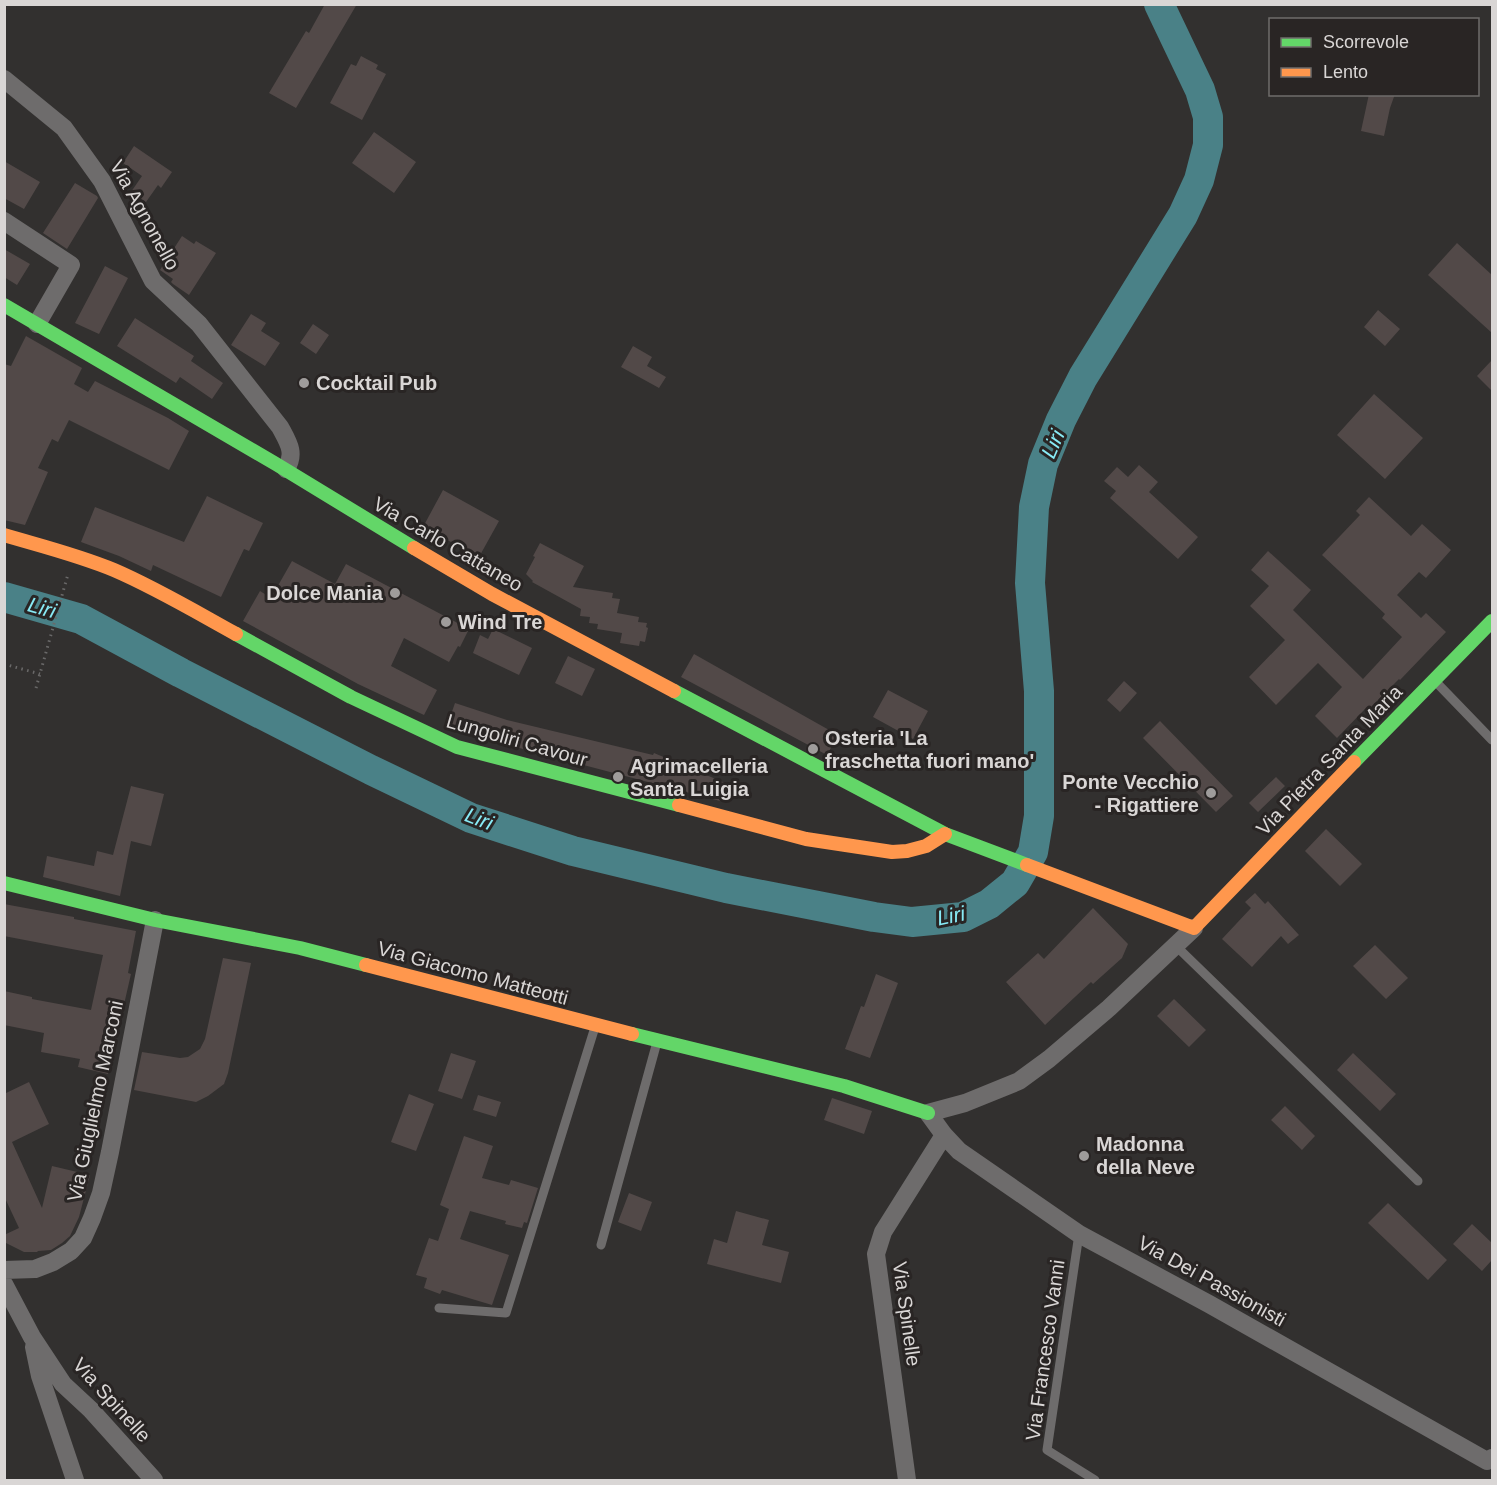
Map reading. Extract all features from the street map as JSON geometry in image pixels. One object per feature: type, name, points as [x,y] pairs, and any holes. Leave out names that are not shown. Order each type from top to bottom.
[{"type":"street","name":"Via Agnonello","points":[[4,79],[64,128],[102,181],[153,281],[199,324],[280,427],[291,455],[285,469]]},
{"type":"street","points":[[4,221],[71,265],[37,324]]},
{"type":"street","name":"Via Carlo Cattaneo","points":[[4,305],[285,469],[492,594],[945,834],[1194,928]]},
{"type":"street","name":"Lungoliri Cavour","points":[[4,535],[73,555],[148,586],[351,698],[457,747],[806,839],[892,852],[926,846],[945,834]]},
{"type":"street","name":"Via Pietra Santa Maria","points":[[1194,928],[1492,621]]},
{"type":"street","name":"Via Giacomo Matteotti","points":[[4,883],[155,920],[300,948],[596,1025],[844,1086],[928,1113]]},
{"type":"street","name":"Via Giuglielmo Marconi","points":[[4,1270],[35,1269],[62,1257],[83,1238],[92,1218],[101,1193],[110,1152],[155,920]]},
{"type":"street","points":[[928,1113],[965,1103],[1019,1081],[1049,1059],[1109,1008],[1194,928]]},
{"type":"street","name":"Via Dei Passionisti","points":[[928,1113],[959,1151],[1079,1234],[1209,1304],[1487,1461],[1492,1458]]},
{"type":"street","name":"Via Spinelle","points":[[907,1480],[876,1254],[883,1232],[944,1135]]},
{"type":"street","name":"Via Spinelle","points":[[4,1284],[32,1337],[63,1384],[91,1410],[154,1480]]},
{"type":"street","points":[[32,1337],[40,1376],[75,1480]]},
{"type":"lane","points":[[1434,679],[1492,740]]},
{"type":"lane","points":[[1176,946],[1418,1181]]},
{"type":"lane","points":[[439,1308],[506,1313],[596,1025]]},
{"type":"lane","points":[[601,1245],[657,1040]]},
{"type":"lane","name":"Via Francesco Vanni","points":[[1079,1234],[1047,1450],[1095,1480]]},
{"type":"path","points":[[36,688],[68,574]]},
{"type":"path","points":[[4,664],[40,674]]},
{"type":"building","points":[[325,4],[357,4],[296,108],[269,93],[306,31],[309,33]]},
{"type":"building","points":[[361,56],[378,65],[376,69],[386,74],[362,120],[330,103],[351,64],[356,66]]},
{"type":"building","points":[[1369,96],[1394,96],[1384,136],[1361,131]]},
{"type":"building","points":[[374,132],[416,162],[394,193],[352,163]]},
{"type":"building","points":[[134,146],[172,172],[161,188],[158,185],[146,202],[131,192],[142,176],[123,163]]},
{"type":"building","points":[[4,161],[40,182],[24,209],[4,198]]},
{"type":"building","points":[[75,183],[98,198],[67,249],[43,233]]},
{"type":"building","points":[[182,236],[216,253],[189,295],[173,284],[171,282],[173,279],[160,270]]},
{"type":"building","points":[[1457,243],[1492,275],[1492,333],[1428,275]]},
{"type":"building","points":[[4,249],[30,264],[17,285],[4,277]]},
{"type":"building","points":[[105,266],[128,278],[99,334],[75,323]]},
{"type":"building","points":[[1378,310],[1400,329],[1385,346],[1364,327]]},
{"type":"building","points":[[251,314],[266,323],[261,331],[280,343],[265,366],[231,345]]},
{"type":"building","points":[[135,318],[194,356],[191,361],[223,383],[212,399],[180,377],[176,383],[117,346]]},
{"type":"building","points":[[313,324],[329,335],[316,354],[300,343]]},
{"type":"building","points":[[26,336],[82,368],[74,384],[88,392],[95,381],[189,431],[169,470],[69,420],[58,442],[52,439],[38,468],[48,472],[25,525],[4,520],[4,364],[11,366]]},
{"type":"building","points":[[633,346],[652,357],[647,366],[666,377],[659,388],[621,367]]},
{"type":"building","points":[[1492,360],[1492,391],[1477,376]]},
{"type":"building","points":[[1374,394],[1423,438],[1385,479],[1337,435]]},
{"type":"building","points":[[1139,465],[1158,482],[1149,492],[1198,537],[1178,559],[1110,498],[1116,491],[1104,481],[1117,467],[1128,477]]},
{"type":"building","points":[[443,490],[499,521],[479,557],[423,527]]},
{"type":"building","points":[[207,496],[263,523],[249,551],[244,549],[221,597],[153,565],[151,571],[81,542],[95,507],[184,542]]},
{"type":"building","points":[[1369,497],[1411,536],[1422,524],[1451,550],[1426,578],[1419,572],[1397,595],[1421,618],[1426,613],[1446,632],[1400,680],[1367,711],[1365,709],[1337,738],[1315,716],[1342,687],[1318,663],[1276,705],[1249,677],[1285,640],[1250,606],[1269,586],[1251,570],[1268,551],[1311,590],[1293,610],[1363,679],[1402,637],[1382,618],[1385,614],[1322,555],[1360,515],[1356,511]]},
{"type":"building","points":[[540,543],[584,566],[573,587],[613,593],[612,598],[620,599],[617,613],[639,617],[638,622],[647,623],[645,642],[640,641],[639,646],[620,643],[622,633],[597,629],[598,624],[589,623],[590,617],[580,616],[581,609],[532,582],[526,574]]},
{"type":"building","points":[[292,561],[335,584],[346,564],[469,629],[449,662],[404,638],[391,666],[437,690],[424,715],[358,684],[243,621],[260,591],[271,598]]},
{"type":"building","points":[[493,629],[532,648],[519,675],[473,653],[480,635],[488,639]]},
{"type":"building","points":[[694,654],[838,735],[827,755],[681,677]]},
{"type":"building","points":[[568,656],[595,669],[582,696],[555,683]]},
{"type":"building","points":[[1124,681],[1137,693],[1120,712],[1107,700]]},
{"type":"building","points":[[888,690],[928,711],[913,739],[873,717]]},
{"type":"building","points":[[455,703],[507,720],[653,755],[654,753],[730,785],[724,802],[462,733],[447,726]]},
{"type":"building","points":[[1160,721],[1233,796],[1216,812],[1143,738]]},
{"type":"building","points":[[1276,777],[1285,786],[1258,812],[1249,803]]},
{"type":"building","points":[[131,786],[164,794],[151,846],[131,841],[120,896],[43,877],[47,856],[94,866],[97,851],[113,855]]},
{"type":"building","points":[[1326,829],[1362,864],[1340,886],[1305,851]]},
{"type":"building","points":[[1255,893],[1265,904],[1268,901],[1299,935],[1288,944],[1281,936],[1252,967],[1222,939],[1251,908],[1245,902]]},
{"type":"building","points":[[4,904],[136,931],[128,973],[131,974],[108,1074],[78,1067],[80,1059],[41,1052],[44,1033],[4,1025],[4,991],[32,997],[32,999],[91,1010],[103,955],[4,936]]},
{"type":"building","points":[[1093,908],[1128,944],[1122,958],[1093,984],[1091,982],[1045,1025],[1006,982],[1038,953],[1044,959]]},
{"type":"building","points":[[1375,945],[1408,978],[1386,999],[1353,966]]},
{"type":"building","points":[[223,958],[251,963],[224,1084],[196,1102],[134,1090],[142,1052],[180,1058],[188,1057],[200,1049],[205,1039]]},
{"type":"building","points":[[876,974],[898,983],[870,1058],[845,1049]]},
{"type":"building","points":[[1174,999],[1206,1030],[1189,1047],[1157,1016]]},
{"type":"building","points":[[451,1053],[476,1061],[462,1099],[438,1091]]},
{"type":"building","points":[[1353,1053],[1396,1094],[1380,1111],[1337,1070]]},
{"type":"building","points":[[29,1082],[49,1124],[12,1142],[42,1208],[52,1166],[90,1175],[79,1217],[70,1236],[51,1250],[37,1252],[24,1252],[4,1242],[4,1235],[19,1228],[4,1196],[4,1094]]},
{"type":"building","points":[[409,1094],[434,1104],[416,1151],[391,1142]]},
{"type":"building","points":[[478,1095],[501,1102],[496,1117],[473,1110]]},
{"type":"building","points":[[832,1098],[872,1111],[864,1134],[824,1120]]},
{"type":"building","points":[[1285,1106],[1315,1136],[1302,1150],[1271,1120]]},
{"type":"building","points":[[464,1136],[493,1146],[482,1178],[509,1185],[511,1180],[538,1188],[527,1223],[524,1222],[522,1228],[470,1211],[460,1239],[509,1255],[492,1305],[442,1290],[440,1294],[424,1288],[427,1278],[416,1275],[429,1238],[438,1241],[449,1209],[440,1205]]},
{"type":"building","points":[[629,1193],[652,1202],[641,1231],[618,1222]]},
{"type":"building","points":[[1388,1203],[1447,1260],[1428,1280],[1368,1223]]},
{"type":"building","points":[[736,1211],[769,1220],[762,1245],[789,1252],[781,1283],[707,1264],[714,1239],[727,1243]]},
{"type":"building","points":[[1472,1224],[1492,1243],[1492,1260],[1482,1271],[1453,1244]]},
{"type":"waterway","name":"Liri","points":[[4,597],[81,619],[371,770],[471,818],[573,851],[726,888],[874,917],[912,922],[963,917],[989,904],[1015,883],[1033,852],[1039,816],[1039,691],[1030,583],[1034,507],[1043,464],[1061,420],[1083,377],[1183,215],[1199,180],[1208,145],[1208,117],[1200,90],[1159,4]]},
{"type":"traffic: fast","points":[[4,305],[276,464],[414,548]]},
{"type":"traffic: fast","points":[[1354,762],[1492,621]]},
{"type":"traffic: fast","points":[[236,634],[351,697],[457,747],[679,805]]},
{"type":"traffic: fast","points":[[674,691],[945,834],[1027,865]]},
{"type":"traffic: fast","points":[[4,883],[155,920],[300,948],[366,965]]},
{"type":"traffic: fast","points":[[632,1034],[844,1086],[928,1113]]},
{"type":"traffic: slow","points":[[4,535],[73,555],[114,570],[161,592],[236,634]]},
{"type":"traffic: slow","points":[[414,548],[492,594],[674,691]]},
{"type":"traffic: slow","points":[[1027,865],[1194,928],[1354,762]]},
{"type":"traffic: slow","points":[[679,805],[806,839],[892,852],[926,846],[945,834]]},
{"type":"traffic: slow","points":[[366,965],[632,1034]]},
{"type":"place","name":"Cocktail Pub","points":[[304,383]]},
{"type":"place","name":"Dolce Mania","points":[[395,593]]},
{"type":"place","name":"Wind Tre","points":[[446,622]]},
{"type":"place","name":"Osteria 'La fraschetta fuori mano'","points":[[813,749]]},
{"type":"place","name":"Agrimacelleria Santa Luigia","points":[[618,777]]},
{"type":"place","name":"Ponte Vecchio - Rigattiere","points":[[1211,793]]},
{"type":"place","name":"Madonna della Neve","points":[[1084,1156]]}]
